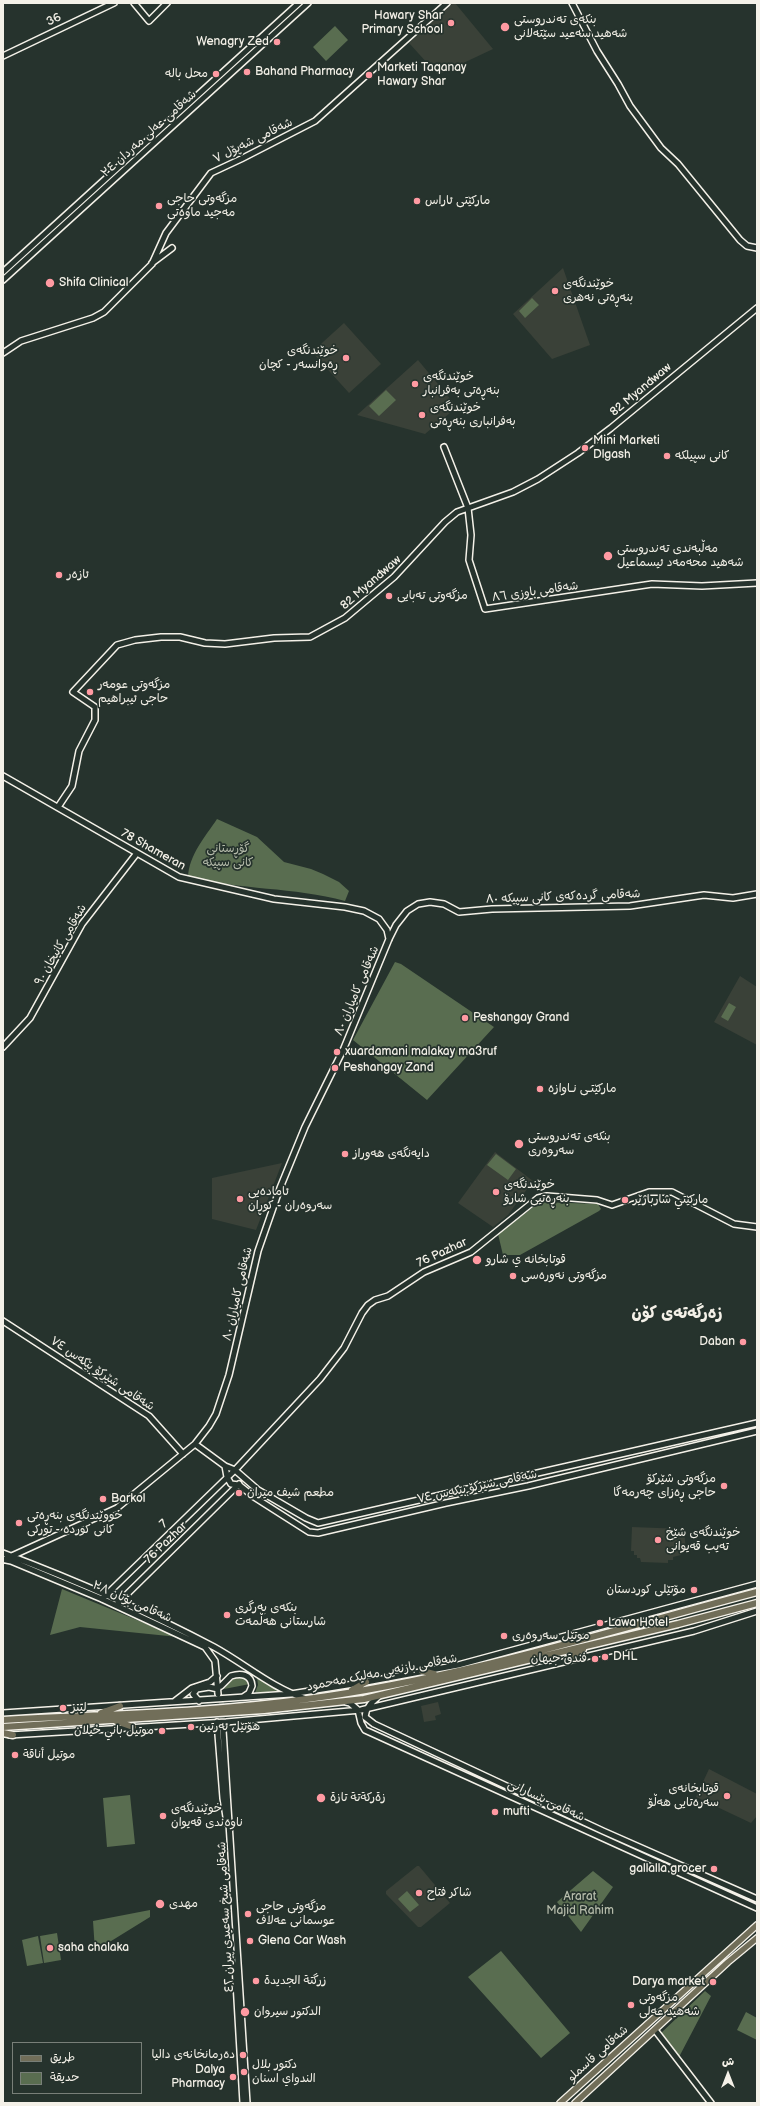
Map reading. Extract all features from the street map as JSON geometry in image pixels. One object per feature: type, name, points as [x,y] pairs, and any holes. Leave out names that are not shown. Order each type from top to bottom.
[{"type":"highway","name":"شەقامی بازنەیی مەلیک مەحمود","points":[[3,1720],[260,1704],[348,1693],[438,1674],[506,1656],[580,1639],[757,1592]]},
{"type":"highway","name":"شەقامی بازنەیی مەلیک مەحمود","points":[[3,1727],[298,1707],[379,1696],[667,1627],[757,1603]]},
{"type":"highway","points":[[675,1613],[678,1624]]},
{"type":"highway","points":[[664,1616],[667,1627]]},
{"type":"highway","points":[[571,1635],[580,1639]]},
{"type":"highway","points":[[568,1659],[587,1646]]},
{"type":"highway","points":[[422,1671],[438,1674]]},
{"type":"highway","points":[[348,1693],[366,1682]]},
{"type":"highway","points":[[94,1715],[120,1706]]},
{"type":"highway","points":[[23,1711],[23,1719]]},
{"type":"highway","points":[[112,1720],[133,1726]]},
{"type":"highway","points":[[3,1734],[13,1735]]},
{"type":"main road","name":"شەقامی قاسملو","points":[[560,2103],[757,1925]]},
{"type":"main road","name":"شەقامی قاسملو","points":[[575,2103],[728,1962],[757,1938]]},
{"type":"street","name":"36","points":[[3,56],[114,3]]},
{"type":"street","points":[[134,3],[149,21],[167,3]]},
{"type":"street","name":"شەقامی عەلی مەردان ٣٤","points":[[3,272],[299,3]]},
{"type":"street","name":"شەقامی عەلی مەردان ٣٤","points":[[3,280],[308,3]]},
{"type":"street","name":"شەقامی شەپۆل ٧","points":[[3,352],[21,341],[93,318],[104,312],[152,264],[166,233],[211,173],[315,121],[447,3]]},
{"type":"street","points":[[572,3],[597,51],[618,84],[626,101],[641,122],[665,152],[681,167],[740,240],[747,246],[757,248]]},
{"type":"street","points":[[234,62],[238,67]]},
{"type":"street","points":[[152,264],[172,248]]},
{"type":"street","name":"82 Myandwaw","points":[[58,807],[72,786],[78,752],[95,720],[95,707],[73,692],[117,646],[135,640],[161,637],[180,637],[205,643],[225,644],[274,638],[310,637],[345,618],[369,600],[411,560],[450,517],[457,512],[512,492],[538,479],[578,453],[617,423],[757,308]]},
{"type":"street","name":"شەقامی باوزی ٨٦","points":[[444,447],[468,508],[471,535],[469,560],[485,609],[645,584],[708,586],[757,583]]},
{"type":"street","name":"78 Shameran","points":[[3,776],[179,877],[274,899],[345,907],[364,911],[375,916],[383,924],[389,939]]},
{"type":"street","name":"شەقامی کانیخان ٩٠","points":[[3,1047],[30,1018],[82,924],[137,853]]},
{"type":"street","name":"شەقامی گردەکەی کانی سپیکە ٨٠","points":[[389,939],[396,925],[407,911],[418,904],[430,902],[444,904],[459,912],[492,909],[630,906],[704,895],[733,898],[757,894]]},
{"type":"street","name":"شەقامی کامیاران ٨٠","points":[[3,1560],[117,1508],[195,1444],[216,1414],[237,1345],[258,1250],[280,1188],[305,1127],[344,1048],[389,939]]},
{"type":"street","name":"76 Pazhar","points":[[240,1464],[320,1378],[344,1348],[362,1313],[368,1306],[375,1300],[388,1296],[424,1272],[472,1252],[540,1197],[547,1196],[597,1200],[612,1205],[649,1192],[672,1192],[734,1224],[757,1227]]},
{"type":"street","name":"شەقامی شێرکۆ بێکەس ٧٤","points":[[3,1321],[149,1416],[183,1454]]},
{"type":"street","name":"شەقامی شێرکۆ بێکەس ٧٤","points":[[195,1444],[225,1466],[235,1470],[258,1490],[306,1518],[318,1522],[757,1423]]},
{"type":"street","name":"شەقامی شێرکۆ بێکەس ٧٤","points":[[227,1477],[231,1484],[239,1485],[254,1497],[310,1532],[318,1533],[446,1503],[528,1486],[757,1431]]},
{"type":"street","name":"7","points":[[104,1598],[240,1464]]},
{"type":"street","points":[[225,1466],[227,1477]]},
{"type":"street","points":[[239,1485],[241,1475]]},
{"type":"street","name":"76 Pazhar","points":[[117,1604],[239,1485]]},
{"type":"street","name":"شەقامی بۆتان ٣٨","points":[[3,1553],[197,1639],[291,1694],[308,1699]]},
{"type":"street","name":"شەقامی بۆتان ٣٨","points":[[3,1560],[11,1560],[104,1598]]},
{"type":"street","points":[[3,1713],[291,1694],[366,1682],[506,1656],[571,1635],[757,1584]]},
{"type":"street","name":"شەقامی بۆتان ٣٨","points":[[117,1604],[205,1647],[215,1661],[220,1691]]},
{"type":"street","points":[[13,1735],[133,1726],[226,1722],[358,1710],[568,1659],[694,1631],[757,1611]]},
{"type":"street","name":"شەقامی بۆتان ٣٨","points":[[197,1639],[211,1650],[218,1660],[220,1691]]},
{"type":"street","points":[[199,1701],[194,1694],[197,1689],[209,1687],[220,1691],[231,1676],[246,1675],[249,1677],[252,1686],[249,1693],[242,1698]]},
{"type":"street","points":[[172,1702],[184,1696],[192,1688],[210,1682],[217,1676]]},
{"type":"street","points":[[341,1702],[350,1703],[358,1710],[362,1727],[369,1732],[374,1724],[365,1717],[367,1708],[379,1696]]},
{"type":"street","points":[[217,1722],[224,1806],[229,1823]]},
{"type":"street","points":[[226,1722],[231,1797],[229,1823]]},
{"type":"street","name":"شەقامی بێسارانی","points":[[374,1724],[613,1835],[757,1899]]},
{"type":"street","name":"شەقامی شیخ سەعیدی پیران ٤٢","points":[[222,1730],[247,2103]]},
{"type":"street","name":"شەقامی بێسارانی","points":[[369,1732],[757,1908]]},
{"type":"street","name":"شەقامی شیخ سەعیدی پیران ٤٢","points":[[229,1823],[243,2103]]},
{"type":"street","points":[[610,1841],[613,1835]]},
{"type":"street","points":[[655,2030],[711,2103]]},
{"type":"shaded area","name":"Hawary Shar Primary School","points":[[453,3],[455,3],[493,49],[438,75],[409,43]]},
{"type":"shaded area","name":"خوێندنگەی بنەڕەتی نەهری","points":[[563,268],[590,345],[552,359],[513,314]]},
{"type":"shaded area","name":"خوێندنگەی ڕەوانسەر - کچان","points":[[344,323],[381,364],[349,393],[312,352]]},
{"type":"shaded area","name":"خوێندنگەی بنەڕەتی بەفرانبار","points":[[418,360],[457,407],[425,434],[357,415]]},
{"type":"shaded area","points":[[740,976],[757,987],[757,1045],[714,1022]]},
{"type":"shaded area","name":"خوێندنگەی بنەڕەتیی شارۆ","points":[[495,1152],[533,1181],[508,1215],[493,1227],[458,1203]]},
{"type":"shaded area","name":"ئامادەیی سەروەران - کوڕان","points":[[282,1163],[256,1230],[212,1219],[212,1178]]},
{"type":"shaded area","name":"خوێندنگەی شێخ تەیب قەیوانی","points":[[632,1527],[684,1529],[686,1552],[681,1552],[681,1555],[673,1557],[673,1560],[668,1560],[668,1563],[641,1562],[640,1558],[637,1558],[637,1555],[634,1555],[634,1551],[631,1551]]},
{"type":"shaded area","points":[[438,1702],[441,1714],[435,1716],[436,1720],[424,1722],[421,1706]]},
{"type":"shaded area","name":"قوتابخانەی سەرەتایی هەڵۆ","points":[[709,1769],[757,1794],[757,1816],[751,1823],[696,1797]]},
{"type":"shaded area","points":[[417,1866],[419,1866],[450,1903],[421,1927],[418,1927],[386,1894],[386,1891]]},
{"type":"green space","points":[[335,26],[348,40],[326,61],[313,47]]},
{"type":"green space","points":[[532,298],[539,305],[525,318],[519,311]]},
{"type":"green space","points":[[386,390],[396,400],[379,416],[369,406]]},
{"type":"green space","name":"گۆڕستانی کانی سپیکە","points":[[217,819],[257,837],[284,862],[311,869],[339,882],[349,891],[345,901],[326,896],[227,884],[188,877],[194,854]]},
{"type":"green space","points":[[395,962],[401,964],[494,1027],[427,1100],[353,1040]]},
{"type":"green space","points":[[729,1003],[736,1007],[728,1021],[721,1017]]},
{"type":"green space","points":[[496,1154],[516,1169],[508,1180],[487,1165]]},
{"type":"green space","points":[[540,1202],[598,1204],[601,1209],[520,1255],[503,1255],[498,1234]]},
{"type":"green space","points":[[62,1589],[178,1637],[80,1627],[50,1635]]},
{"type":"green space","points":[[237,1676],[245,1678],[250,1684],[224,1689],[229,1682]]},
{"type":"green space","points":[[257,1677],[280,1691],[255,1693],[258,1685]]},
{"type":"green space","points":[[130,1795],[135,1844],[107,1847],[103,1798]]},
{"type":"green space","name":"Ararat Majid Rahim","points":[[593,1871],[613,1887],[581,1932],[557,1902]]},
{"type":"green space","points":[[407,1891],[419,1905],[410,1912],[398,1899]]},
{"type":"green space","points":[[150,1910],[150,1917],[95,1951],[93,1921]]},
{"type":"green space","name":"saha chalaka","points":[[57,1933],[61,1960],[44,1963],[40,1936]]},
{"type":"green space","name":"saha chalaka","points":[[38,1936],[43,1963],[27,1966],[22,1940]]},
{"type":"green space","points":[[501,1951],[570,2033],[541,2058],[468,1977]]},
{"type":"green space","points":[[705,1991],[711,1996],[679,2057],[660,2034]]},
{"type":"green space","points":[[746,2012],[757,2018],[757,2040],[737,2030]]},
{"type":"tunnel","points":[[221,1694],[223,1730]]},
{"type":"place","name":"Hawary Shar Primary School","points":[[451,23]]},
{"type":"place","name":"بنکەی تەندروستی شەهید سەعید سێتەلانی","points":[[505,27]]},
{"type":"place","name":"Wenagry Zed","points":[[277,42]]},
{"type":"place","name":"Bahand Pharmacy","points":[[247,72]]},
{"type":"place","name":"محل باله","points":[[216,74]]},
{"type":"place","name":"Marketi Taqanay Hawary Shar","points":[[369,75]]},
{"type":"place","name":"مارکێتی ئاراس","points":[[417,201]]},
{"type":"place","name":"مزگەوتی حاجی مەجید ماوەتی","points":[[159,206]]},
{"type":"place","name":"Shifa Clinical","points":[[50,283]]},
{"type":"place","name":"خوێندنگەی بنەڕەتی نەهری","points":[[555,291]]},
{"type":"place","name":"خوێندنگەی ڕەوانسەر - کچان","points":[[346,358]]},
{"type":"place","name":"خوێندنگەی بنەڕەتی بەفرانبار","points":[[415,384]]},
{"type":"place","name":"خوێندنگەی بەفرانباری بنەڕەتی","points":[[422,415]]},
{"type":"place","name":"Mini Marketi Dlgash","points":[[585,448]]},
{"type":"place","name":"کانی سپیلکە","points":[[667,456]]},
{"type":"place","name":"مەڵبەندی تەندروستی شەهید محەمەد ئیسماعیل","points":[[608,556]]},
{"type":"place","name":"ئازەر","points":[[59,575]]},
{"type":"place","name":"مزگەوتی تەبایی","points":[[389,596]]},
{"type":"place","name":"مزگەوتی عومەر حاجی ئیبراهیم","points":[[90,692]]},
{"type":"place","name":"Peshangay Grand","points":[[465,1018]]},
{"type":"place","name":"xuardamani malakay ma3ruf","points":[[337,1052]]},
{"type":"place","name":"Peshangay Zand","points":[[335,1068]]},
{"type":"place","name":"مارکێتـی نـاوازە","points":[[540,1089]]},
{"type":"place","name":"بنکەی تەندروستی سەروەری","points":[[519,1144]]},
{"type":"place","name":"دایەنگەی هەوراز","points":[[345,1154]]},
{"type":"place","name":"خوێندنگەی بنەڕەتیی شارۆ","points":[[496,1192]]},
{"type":"place","name":"ئامادەیی سەروەران - کوڕان","points":[[240,1199]]},
{"type":"place","name":"مارکێتي شارباژێر","points":[[625,1200]]},
{"type":"place","name":"قوتابخانه ي شارو","points":[[477,1260]]},
{"type":"place","name":"مزگەوتی نەورەسی","points":[[513,1276]]},
{"type":"place","name":"Daban","points":[[743,1342]]},
{"type":"place","name":"مزگەوتی شێرکۆ حاجی ڕەزای چەرمەگا","points":[[724,1486]]},
{"type":"place","name":"مطعم شيف ميران","points":[[239,1493]]},
{"type":"place","name":"Barkol","points":[[103,1499]]},
{"type":"place","name":"خووێندنگەی بنەڕەتی کانی کوردە - تورکی","points":[[19,1523]]},
{"type":"place","name":"خوێندنگەی شێخ تەیب قەیوانی","points":[[658,1540]]},
{"type":"place","name":"مۆتێلی کوردستان","points":[[694,1590]]},
{"type":"place","name":"بنکەی بەرگری شارستانی هەڵمەت","points":[[227,1615]]},
{"type":"place","name":"Lawa Hotel","points":[[600,1623]]},
{"type":"place","name":"موتێل سەروەری","points":[[504,1636]]},
{"type":"place","name":"DHL","points":[[605,1657]]},
{"type":"place","name":"فندق جيهان","points":[[595,1659]]},
{"type":"place","name":"لينز","points":[[63,1708]]},
{"type":"place","name":"هۆتێل ئەرتین","points":[[191,1727]]},
{"type":"place","name":"موتيل باني خيلان","points":[[162,1731]]},
{"type":"place","name":"موتيل أناقة","points":[[15,1755]]},
{"type":"place","name":"قوتابخانەی سەرەتایی هەڵۆ","points":[[727,1796]]},
{"type":"place","name":"زةركةتة تازة","points":[[321,1798]]},
{"type":"place","name":"mufti","points":[[495,1812]]},
{"type":"place","name":"خوێندنگەی ناوەندی قەیوان","points":[[163,1816]]},
{"type":"place","name":"gallalla grocer","points":[[714,1869]]},
{"type":"place","name":"شاكر فتاح","points":[[419,1893]]},
{"type":"place","name":"مهدی","points":[[160,1904]]},
{"type":"place","name":"مزگەوتی حاجی عوسمانی عەلاف","points":[[248,1914]]},
{"type":"place","name":"Glena Car Wash","points":[[250,1941]]},
{"type":"place","name":"saha chalaka","points":[[50,1948]]},
{"type":"place","name":"زرگتة الجديدة","points":[[256,1981]]},
{"type":"place","name":"Darya market","points":[[713,1982]]},
{"type":"place","name":"مزگەوتی شەهید عەلی","points":[[631,2005]]},
{"type":"place","name":"الدكتور سيروان","points":[[245,2012]]},
{"type":"place","name":"دەرمانخانەی دالیا","points":[[243,2055]]},
{"type":"place","name":"دكتور بلال الندواي اسنان","points":[[244,2072]]},
{"type":"place","name":"Dalya Pharmacy","points":[[233,2077]]},
{"type":"district","name":"زەرگەتەی کۆن","points":[[677,1314]]}]
